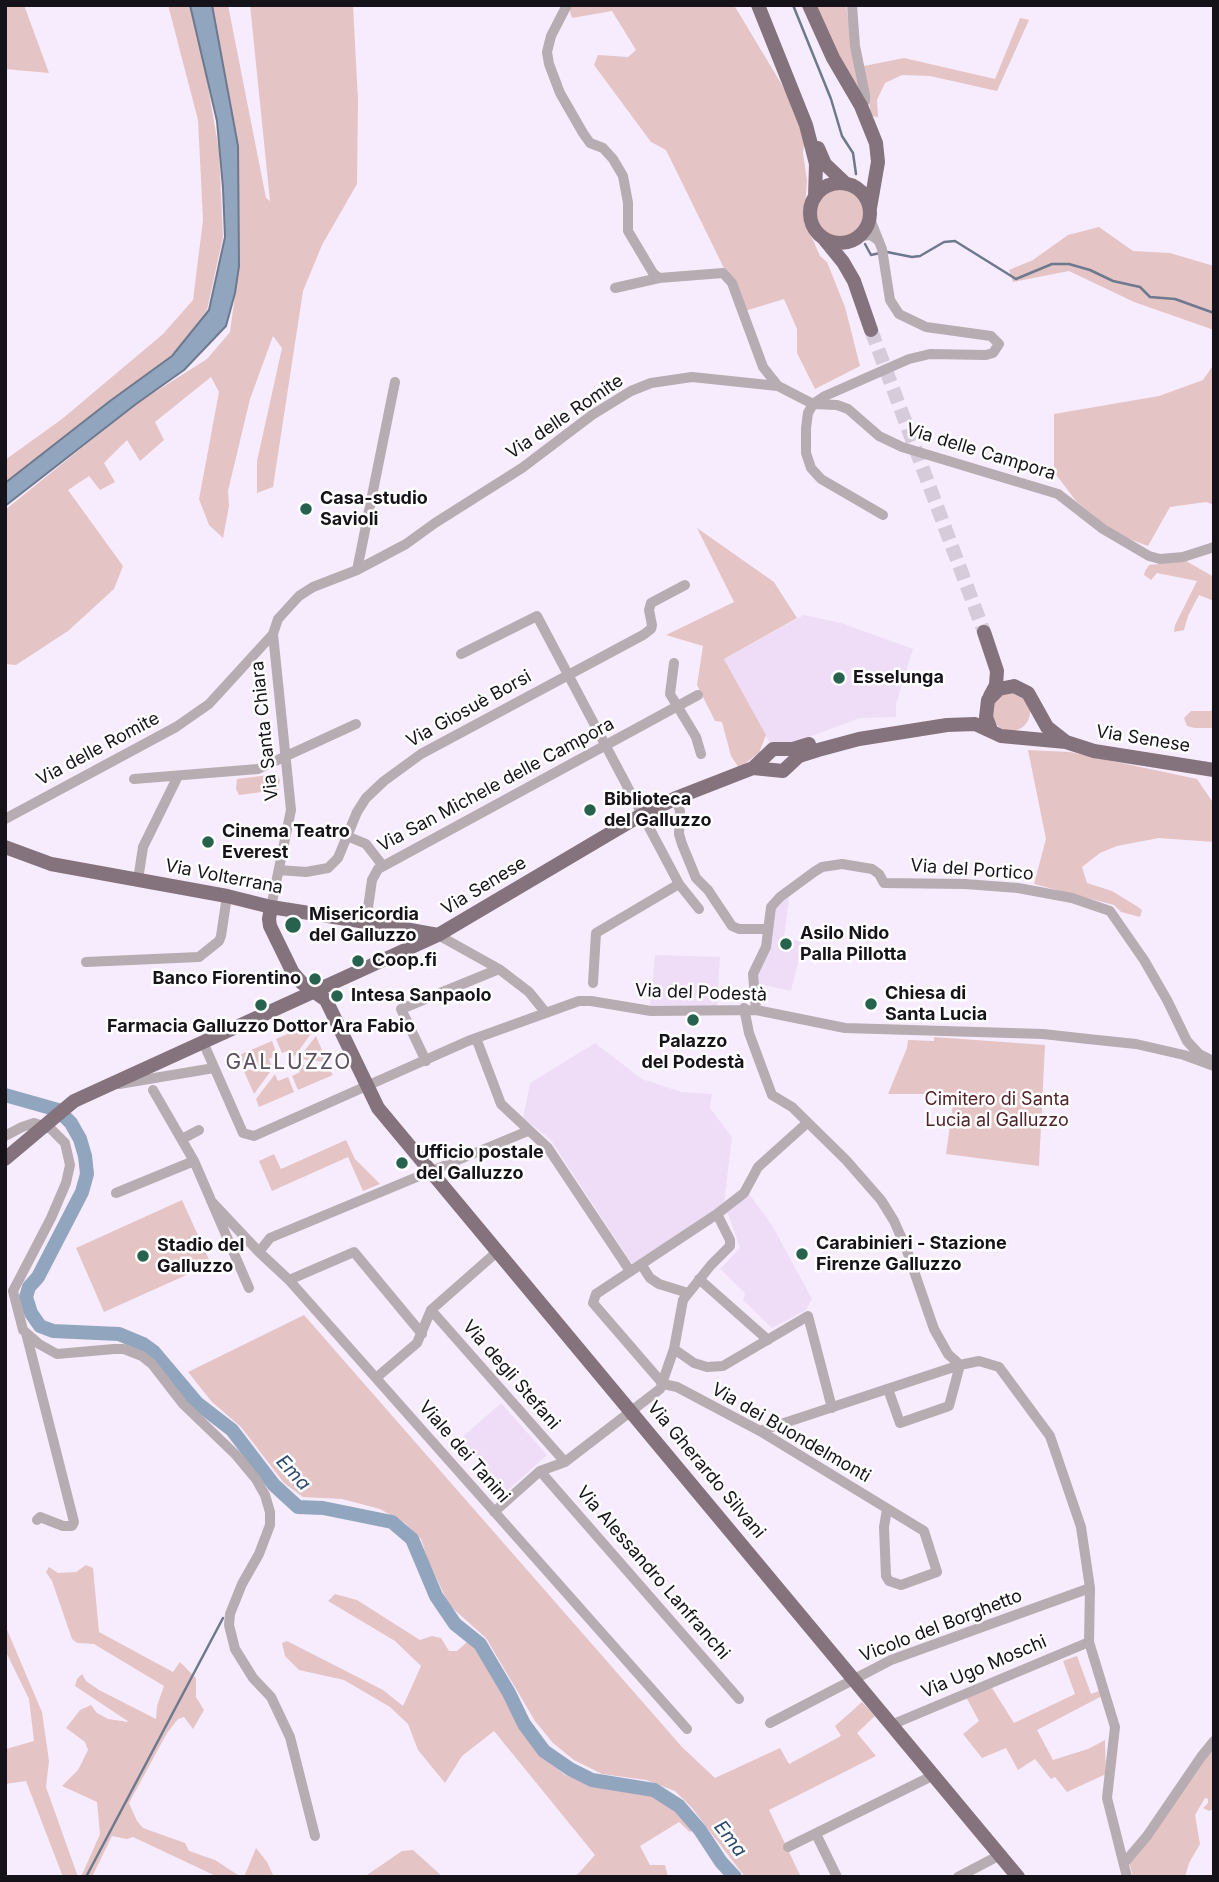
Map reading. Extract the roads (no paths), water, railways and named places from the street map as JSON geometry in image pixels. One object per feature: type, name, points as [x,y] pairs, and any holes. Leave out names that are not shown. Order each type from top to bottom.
[{"type":"main road","points":[[758,5],[806,125],[825,164],[866,198],[870,214]]},
{"type":"main road","points":[[809,5],[832,58],[861,106],[878,150],[866,230],[857,238],[839,244],[824,239]]},
{"type":"main road","points":[[806,125],[816,163],[815,197],[810,217],[817,232],[843,262],[871,330]]},
{"type":"main road","points":[[815,197],[830,185],[867,182],[875,175]]},
{"type":"main road","points":[[853,281],[850,260],[857,238]]},
{"type":"main road","points":[[984,632],[995,659],[998,677],[988,701],[986,717],[992,730]]},
{"type":"main road","points":[[995,659],[1032,698],[1036,716],[1032,726],[1023,734],[1014,737]]},
{"type":"main road","name":"Via Senese","points":[[944,726],[988,701],[1006,686],[1022,689],[1032,698],[1047,727],[1066,742]]},
{"type":"main road","name":"Via Senese","points":[[5,1159],[69,1105],[438,935],[642,815],[676,798],[768,762],[776,748],[787,756],[859,740],[944,726],[975,724],[1001,736],[1066,742],[1094,751],[1214,770]]},
{"type":"main road","name":"Via Senese","points":[[768,762],[780,772],[787,756]]},
{"type":"main road","name":"Via Volterrana","points":[[5,847],[51,864],[227,896],[271,907],[438,935]]},
{"type":"main road","name":"Via Gherardo Silvani","points":[[271,907],[270,926],[293,973],[298,980],[324,998],[378,1108],[1018,1877]]},
{"type":"street","points":[[566,5],[551,36],[547,52],[549,64],[560,93],[583,133],[590,143],[603,148],[623,176],[628,203],[628,231],[653,273],[659,278]]},
{"type":"street","points":[[852,5],[855,46],[865,95],[861,106]]},
{"type":"street","points":[[870,214],[881,250],[890,300],[899,314],[926,327],[991,336],[999,344],[996,350],[986,355],[930,354],[909,359],[825,396],[813,404],[808,413],[806,428],[806,453],[811,468],[821,479],[883,515]]},
{"type":"street","points":[[857,238],[871,235],[881,250]]},
{"type":"street","points":[[615,288],[659,278],[723,273],[732,283],[763,367],[778,386]]},
{"type":"street","name":"Via delle Romite","points":[[5,819],[194,715],[209,704],[273,634],[278,619],[299,596],[407,544],[522,468],[592,415],[631,391],[651,383],[692,377],[778,386],[813,404]]},
{"type":"street","points":[[357,570],[395,382]]},
{"type":"street","name":"Via delle Campora","points":[[813,404],[837,405],[848,409],[879,436],[902,447],[1058,494],[1103,529],[1149,556],[1183,556],[1214,547]]},
{"type":"street","name":"Via Giosuè Borsi","points":[[279,870],[306,872],[328,868],[338,858],[366,798],[404,765],[648,631],[652,625],[649,610],[651,603],[685,585]]},
{"type":"street","points":[[461,654],[537,616],[679,884],[699,909]]},
{"type":"street","name":"Via Santa Chiara","points":[[271,907],[291,810],[273,634]]},
{"type":"street","points":[[674,663],[670,694],[696,737],[701,754]]},
{"type":"street","name":"Via San Michele delle Campora","points":[[366,922],[372,880],[378,869],[698,695]]},
{"type":"street","points":[[134,779],[258,769],[356,724]]},
{"type":"street","points":[[138,880],[143,847],[178,776]]},
{"type":"street","points":[[676,798],[680,811],[682,844],[696,878],[708,890],[732,926],[739,929],[768,929]]},
{"type":"street","points":[[347,836],[366,844],[383,866]]},
{"type":"street","name":"Via del Portico","points":[[960,1365],[948,1354],[934,1329],[906,1248],[881,1200],[846,1160],[792,1107],[772,1095],[749,1033],[753,974],[766,947],[769,911],[779,897],[814,872],[832,864],[872,869],[884,883],[1018,888],[1072,898],[1110,911],[1144,960],[1187,1041],[1199,1054],[1214,1064]]},
{"type":"street","points":[[593,983],[596,933],[679,884]]},
{"type":"street","points":[[86,962],[199,957],[222,936],[227,896]]},
{"type":"street","points":[[438,935],[499,969],[529,992],[546,1013]]},
{"type":"street","points":[[426,1061],[401,1009],[499,969]]},
{"type":"street","name":"Via del Podestà","points":[[214,1068],[243,1133],[254,1136],[476,1038],[579,1001],[591,1000],[650,1011],[750,1009],[845,1028],[1042,1034],[1136,1044],[1214,1064]]},
{"type":"street","points":[[476,1038],[501,1104],[548,1148],[631,1271]]},
{"type":"street","points":[[109,1085],[149,1081],[214,1068],[204,1042]]},
{"type":"street","points":[[153,1090],[194,1161],[248,1288]]},
{"type":"street","points":[[48,1122],[65,1143],[69,1172],[51,1218],[9,1293],[23,1330],[39,1344],[57,1354],[114,1349],[142,1356],[152,1364],[183,1404],[236,1455],[256,1479],[270,1512],[270,1525],[260,1554],[242,1584],[230,1614],[231,1637],[235,1649],[253,1678],[278,1708],[290,1737],[315,1836]]},
{"type":"street","name":"Via Senese","points":[[5,1136],[28,1124],[48,1122]]},
{"type":"street","points":[[663,1384],[593,1303],[596,1294],[717,1214],[744,1193],[758,1167],[807,1123]]},
{"type":"street","points":[[182,1139],[199,1130]]},
{"type":"street","points":[[259,1252],[270,1238],[528,1131]]},
{"type":"street","points":[[116,1193],[194,1161]]},
{"type":"street","name":"Viale dei Tanini","points":[[211,1201],[289,1280],[687,1729]]},
{"type":"street","points":[[494,1512],[540,1471],[565,1462],[656,1393],[663,1384],[674,1349],[683,1300],[730,1246],[730,1240],[717,1214]]},
{"type":"street","points":[[376,1378],[417,1343],[431,1310],[498,1251]]},
{"type":"street","points":[[289,1280],[354,1252],[422,1334]]},
{"type":"street","points":[[640,1264],[650,1278],[659,1284],[688,1293]]},
{"type":"street","points":[[699,1279],[768,1340]]},
{"type":"street","name":"Via degli Stefani","points":[[431,1310],[565,1462]]},
{"type":"street","points":[[674,1349],[692,1362],[707,1367],[723,1366],[808,1316],[832,1408]]},
{"type":"street","points":[[26,1333],[74,1522],[72,1527],[63,1527],[40,1517],[37,1520]]},
{"type":"street","points":[[760,1431],[960,1365],[979,1361],[999,1367],[1050,1436],[1081,1527],[1090,1588],[1089,1642],[1115,1727],[1107,1798],[1127,1877]]},
{"type":"street","points":[[888,1389],[900,1423],[949,1406],[960,1365]]},
{"type":"street","name":"Via dei Buondelmonti","points":[[663,1384],[677,1387],[760,1431],[924,1531],[937,1572],[901,1585],[889,1581],[886,1576],[884,1527],[887,1510]]},
{"type":"street","name":"Via Alessandro Lanfranchi","points":[[540,1471],[739,1699]]},
{"type":"street","name":"Vicolo del Borghetto","points":[[770,1723],[891,1660],[1090,1588]]},
{"type":"street","name":"Via Ugo Moschi","points":[[891,1725],[1089,1642]]},
{"type":"street","points":[[1125,1862],[1147,1836],[1186,1777],[1214,1741]]},
{"type":"street","points":[[788,1847],[934,1775]]},
{"type":"street","points":[[816,1833],[837,1877]]},
{"type":"street","points":[[958,1877],[1000,1855]]},
{"type":"water","points":[[190,5],[212,5],[238,146],[239,266],[226,326],[184,370],[5,506],[5,483],[172,356],[209,310],[225,237],[223,188],[217,121]]},
{"type":"waterway","points":[[793,5],[831,99],[842,136],[853,153],[856,174]]},
{"type":"waterway","points":[[887,252],[920,256],[944,242],[955,241],[1016,279],[1052,264],[1069,264],[1113,281],[1140,287],[1150,297],[1175,299],[1214,313]]},
{"type":"waterway","points":[[865,244],[871,255],[880,253]]},
{"type":"waterway","name":"Ema","points":[[5,1095],[58,1110],[71,1123],[85,1156],[87,1174],[82,1192],[26,1297],[31,1313],[40,1326],[53,1331],[119,1334],[143,1344],[154,1352],[197,1403],[232,1430],[274,1485],[298,1507],[323,1508],[392,1522],[412,1539],[436,1596],[455,1624],[480,1644],[524,1724],[544,1751],[592,1780],[654,1790],[679,1806],[735,1877]]},
{"type":"waterway","points":[[86,1877],[223,1618]]},
{"type":"tunnel","points":[[871,330],[984,632]]},
{"type":"place","name":"Casa-studio Savioli","points":[[306,509]]},
{"type":"place","name":"Esselunga","points":[[839,678]]},
{"type":"place","name":"Biblioteca del Galluzzo","points":[[590,810]]},
{"type":"place","name":"Cinema Teatro Everest","points":[[208,842]]},
{"type":"place","name":"Misericordia del Galluzzo","points":[[293,925]]},
{"type":"place","name":"Asilo Nido Palla Pillotta","points":[[786,944]]},
{"type":"place","name":"Coop.fi","points":[[358,961]]},
{"type":"place","name":"Banco Fiorentino","points":[[315,979]]},
{"type":"place","name":"Intesa Sanpaolo","points":[[337,996]]},
{"type":"place","name":"Chiesa di Santa Lucia","points":[[871,1004]]},
{"type":"place","name":"Farmacia Galluzzo Dottor Ara Fabio","points":[[261,1005]]},
{"type":"place","name":"Palazzo del Podestà","points":[[693,1020]]},
{"type":"place","name":"Ufficio postale del Galluzzo","points":[[402,1163]]},
{"type":"place","name":"Carabinieri - Stazione Firenze Galluzzo","points":[[802,1254]]},
{"type":"place","name":"Stadio del Galluzzo","points":[[143,1256]]},
{"type":"district","name":"GALLUZZO","points":[[289,1063]]},
{"type":"park label","name":"Cimitero di Santa Lucia al Galluzzo","points":[[997,1110]]}]
